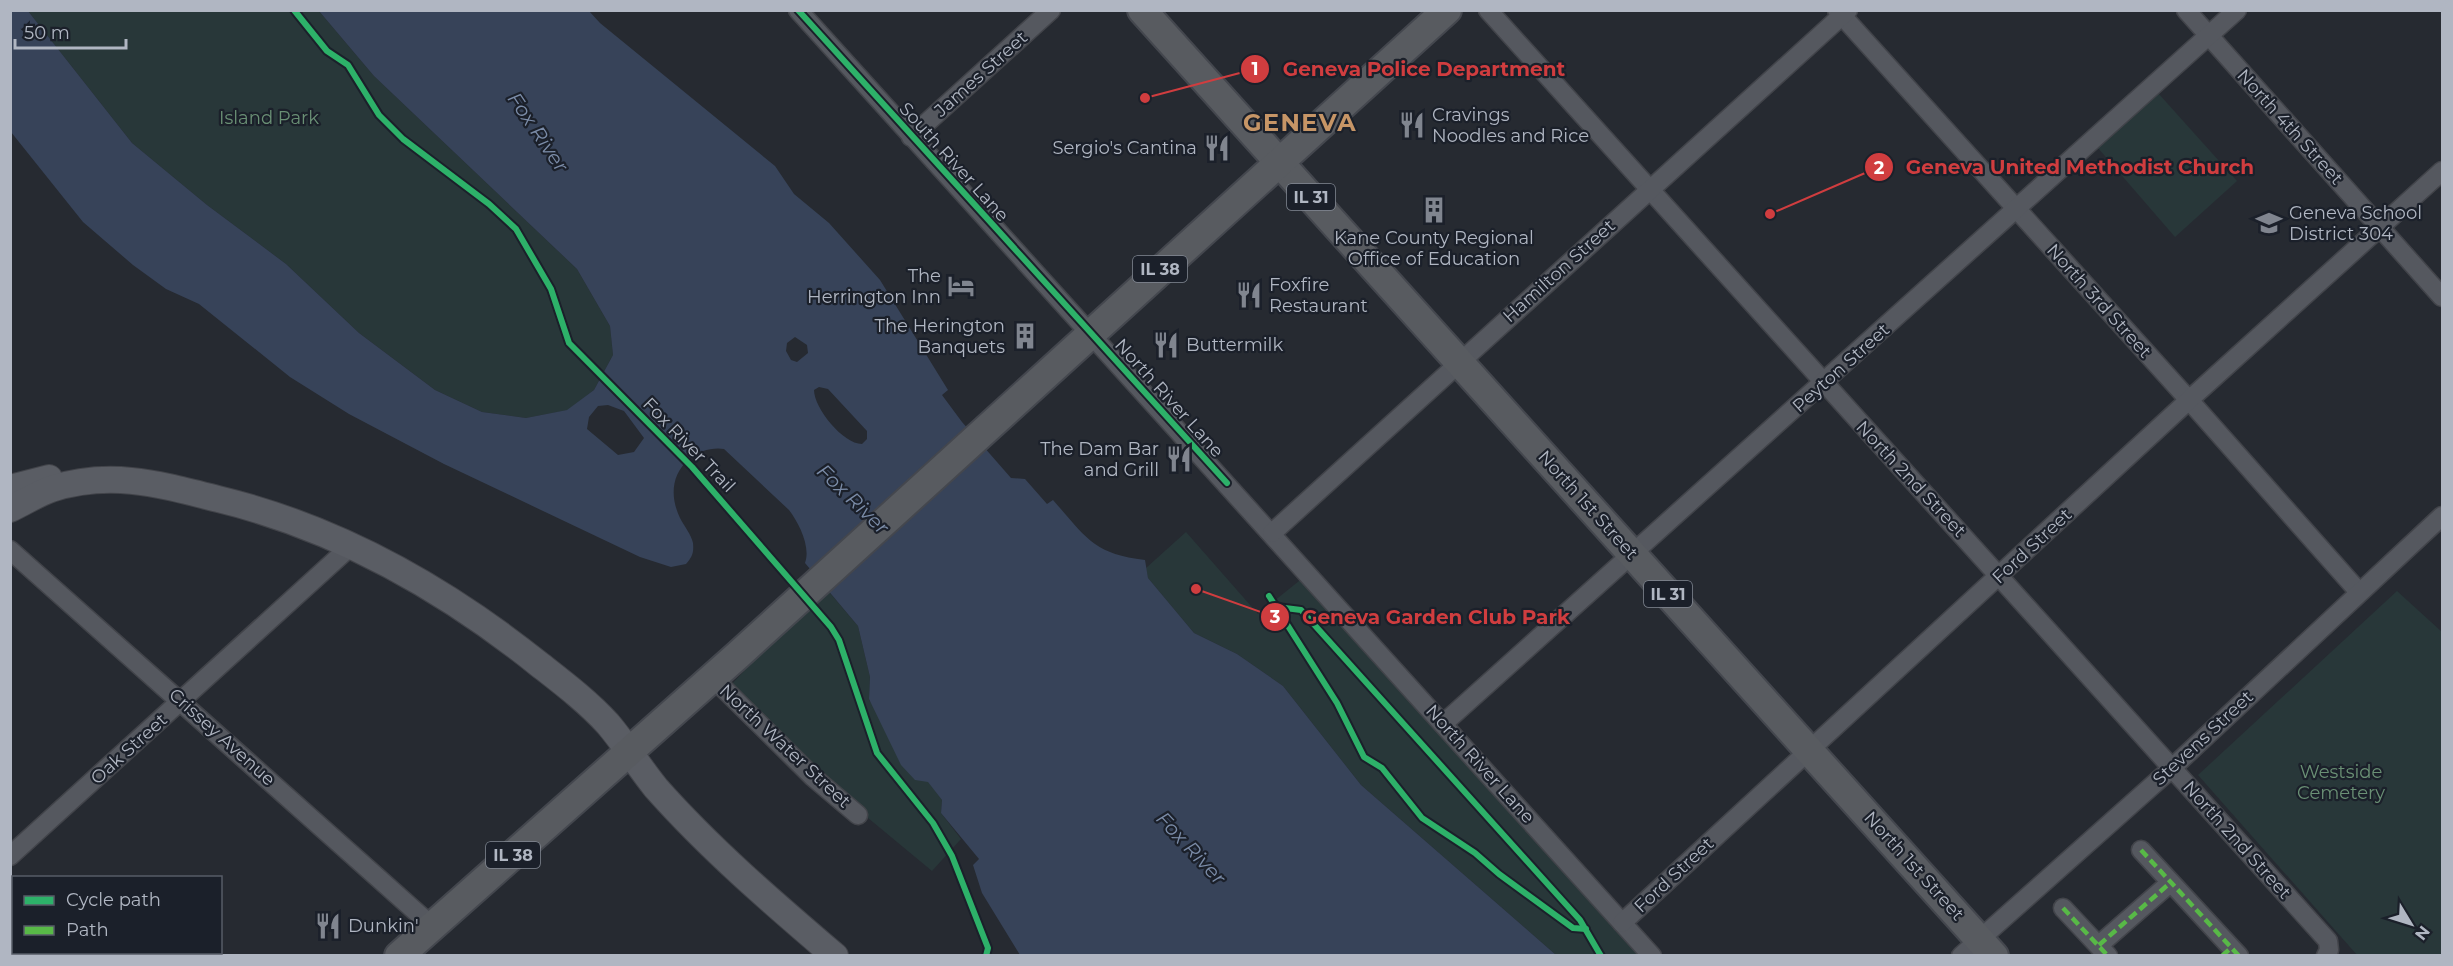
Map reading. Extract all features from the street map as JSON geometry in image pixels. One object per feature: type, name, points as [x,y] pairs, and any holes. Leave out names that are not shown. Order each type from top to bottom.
[{"type":"main road","name":"IL 31","points":[[1142,10],[1279,161]]},
{"type":"main road","name":"IL 38","points":[[399,956],[738,655],[1447,10]]},
{"type":"main road","name":"North 1st Street","points":[[1279,161],[1808,749],[1978,950]]},
{"type":"main road","points":[[10,488],[63,475],[86,474],[136,480],[249,507],[294,520],[352,545],[440,592],[499,632],[568,687],[607,724],[657,789],[734,866],[835,956]]},
{"type":"main road","points":[[10,509],[50,490],[109,478]]},
{"type":"street","name":"South River Lane","points":[[798,10],[1090,333]]},
{"type":"street","name":"James Street","points":[[911,137],[1051,10]]},
{"type":"street","name":"North 2nd Street","points":[[1488,10],[1823,384],[2000,576],[2328,941],[2327,953]]},
{"type":"street","name":"North 4th Street","points":[[2186,10],[2442,297]]},
{"type":"street","name":"Peyton Street","points":[[1444,723],[1613,568],[1633,555],[2237,10]]},
{"type":"street","name":"Hamilton Street","points":[[1272,533],[1842,12]]},
{"type":"street","name":"North 3rd Street","points":[[1842,12],[2016,210],[2359,592]]},
{"type":"street","name":"Ford Street","points":[[1622,923],[1808,749],[2442,171]]},
{"type":"street","name":"North River Lane","points":[[1090,333],[1652,956]]},
{"type":"street","name":"Stevens Street","points":[[1978,950],[2442,516]]},
{"type":"street","name":"Oak Street","points":[[10,856],[352,545]]},
{"type":"street","name":"Crissey Avenue","points":[[10,550],[183,701],[432,926]]},
{"type":"street","name":"North Water Street","points":[[712,677],[813,777],[858,815]]},
{"type":"street","points":[[2140,850],[2231,953]]},
{"type":"street","points":[[2063,908],[2104,950],[2170,883]]},
{"type":"green space","name":"Island Park","points":[[28,11],[319,11],[374,76],[577,269],[610,326],[613,355],[594,390],[568,410],[526,418],[482,412],[435,390],[359,333],[286,264],[207,205],[132,143]]},
{"type":"green space","points":[[2158,93],[2237,181],[2175,237],[2098,148]]},
{"type":"green space","points":[[1186,532],[1258,614],[1309,573],[1652,955],[1556,955],[1361,785],[1283,686],[1237,654],[1194,633],[1148,578],[1146,568]]},
{"type":"green space","points":[[824,586],[858,626],[870,677],[869,700],[942,800],[941,813],[961,839],[932,871],[815,774],[729,687]]},
{"type":"green space","name":"Westside Cemetery","points":[[2397,591],[2442,632],[2442,955],[2357,955],[2198,775]]},
{"type":"water","name":"Fox River","points":[[11,11],[28,11],[132,143],[207,205],[286,264],[359,333],[435,390],[482,412],[526,418],[567,410],[594,390],[613,355],[610,326],[577,269],[374,76],[319,11],[589,11],[600,23],[775,166],[794,194],[829,223],[880,280],[948,390],[942,395],[962,422],[1011,478],[1025,479],[1047,504],[1053,500],[1092,542],[1113,553],[1145,560],[1148,578],[1194,633],[1237,654],[1283,686],[1361,785],[1556,955],[1020,955],[982,893],[973,865],[979,859],[941,813],[942,800],[928,782],[915,780],[901,765],[869,699],[870,677],[858,626],[805,563],[805,543],[800,528],[789,510],[724,449],[706,450],[693,456],[683,465],[676,479],[674,494],[677,510],[693,543],[693,552],[686,564],[671,567],[640,557],[444,464],[349,414],[290,377],[199,304],[166,289],[133,265],[83,222],[11,132]],"holes":[[[795,337],[807,345],[808,353],[797,362],[791,360],[786,351],[787,343]],[[819,387],[828,389],[867,431],[867,439],[862,444],[838,432],[824,415],[814,390]],[[608,405],[624,411],[644,438],[634,452],[618,455],[587,429],[589,417],[598,406]]]},
{"type":"marked path","points":[[2141,850],[2239,956]]},
{"type":"marked path","points":[[2099,945],[2170,883]]},
{"type":"marked path","points":[[2063,908],[2108,956]]},
{"type":"marked path","points":[[2222,956],[2232,947]]},
{"type":"cycle path","name":"Fox River Trail","points":[[294,10],[327,51],[348,65],[379,115],[403,139],[489,204],[516,229],[551,289],[569,343],[692,467],[831,627],[839,640],[877,753],[933,823],[952,856],[988,948],[986,956]]},
{"type":"cycle path","points":[[798,10],[1227,483]]},
{"type":"cycle path","points":[[1269,596],[1337,703],[1364,757],[1382,768],[1422,818],[1475,853],[1499,874],[1573,928],[1586,929]]},
{"type":"cycle path","points":[[1277,607],[1301,610],[1580,920],[1601,956]]},
{"type":"place","name":"Geneva Police Department","points":[[1145,98]]},
{"type":"place","name":"Cravings Noodles and Rice","points":[[1412,125]]},
{"type":"place","name":"Sergio's Cantina","points":[[1217,148]]},
{"type":"place","name":"Kane County Regional Office of Education","points":[[1434,210]]},
{"type":"place","name":"Geneva United Methodist Church","points":[[1770,214]]},
{"type":"place","name":"Geneva School District 304","points":[[2269,223]]},
{"type":"place","name":"The Herrington Inn","points":[[961,286]]},
{"type":"place","name":"Foxfire Restaurant","points":[[1249,295]]},
{"type":"place","name":"The Herington Banquets","points":[[1025,336]]},
{"type":"place","name":"Buttermilk","points":[[1166,345]]},
{"type":"place","name":"The Dam Bar and Grill","points":[[1179,459]]},
{"type":"place","name":"Geneva Garden Club Park","points":[[1196,589]]},
{"type":"place","name":"Dunkin'","points":[[328,926]]},
{"type":"district","name":"GENEVA","points":[[1300,123]]}]
